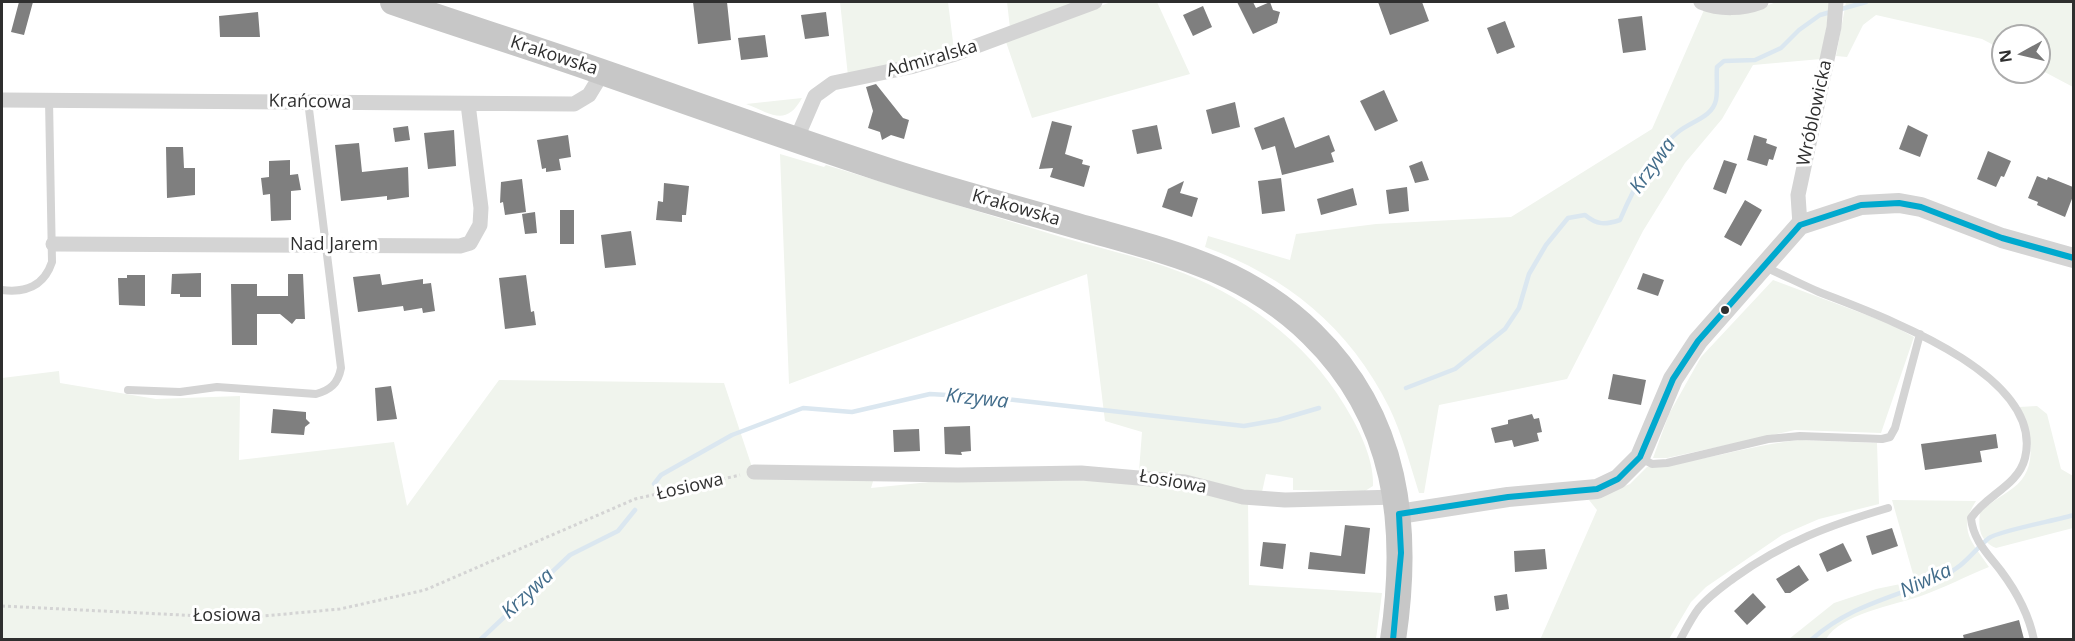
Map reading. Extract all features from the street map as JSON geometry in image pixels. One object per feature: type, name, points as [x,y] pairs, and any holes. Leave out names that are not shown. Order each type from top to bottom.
[{"type":"main road","name":"Krakowska","points":[[393,2],[895,173],[1196,261],[1262,293],[1313,335],[1349,379],[1375,426],[1387,456],[1398,506],[1401,553],[1393,639]]},
{"type":"street","name":"Admiralska","points":[[796,140],[815,96],[832,83],[910,67],[955,54],[1095,2]]},
{"type":"street","points":[[1701,2],[1709,5],[1744,7],[1761,2]]},
{"type":"street","name":"Wróblowicka","points":[[1800,225],[1798,195],[1834,27],[1836,2]]},
{"type":"street","name":"Krańcowa","points":[[2,100],[574,104],[590,95],[603,72]]},
{"type":"street","name":"Nad Jarem","points":[[54,244],[460,246],[470,243],[480,225],[481,208],[468,104]]},
{"type":"street","points":[[1398,506],[1597,489],[1618,479],[1640,457],[1673,379],[1698,341],[1800,225],[1861,205],[1899,203],[1921,207],[2002,238],[2073,258]]},
{"type":"street","name":"Łosiowa","points":[[754,472],[958,475],[1081,472],[1185,482],[1243,497],[1398,506]]},
{"type":"lane","points":[[2,290],[22,290],[41,282],[48,275],[52,262],[54,244],[50,224],[49,100]]},
{"type":"lane","points":[[128,390],[180,392],[217,387],[316,394],[328,391],[340,377],[342,368],[308,101]]},
{"type":"lane","points":[[1765,267],[1920,334],[1991,380],[2018,410],[2023,425],[2026,457],[2021,471],[1971,518],[1976,539],[2014,590],[2034,639]]},
{"type":"lane","points":[[1640,457],[1652,464],[1667,463],[1768,439],[1800,436],[1882,439],[1890,436],[1895,428],[1920,334]]},
{"type":"lane","points":[[1680,639],[1699,608],[1716,591],[1757,561],[1797,538],[1830,525],[1888,508]]},
{"type":"path","name":"Łosiowa","points":[[2,606],[242,618],[340,609],[425,590],[634,499],[754,472]]},
{"type":"shaded area","points":[[840,2],[948,2],[954,50],[848,76]]},
{"type":"shaded area","points":[[1007,2],[1081,2],[1010,28]]},
{"type":"shaded area","points":[[1111,2],[1157,2],[1190,74],[1032,118],[1006,42]]},
{"type":"shaded area","points":[[1776,2],[1831,2],[1821,59],[1753,65],[1722,119],[1685,163],[1643,231],[1567,379],[1439,405],[1424,493],[1419,493],[1402,438],[1389,407],[1355,353],[1335,329],[1289,290],[1235,259],[1205,247],[1208,236],[1290,260],[1296,234],[1376,224],[1511,217],[1652,129],[1704,10],[1741,13]]},
{"type":"shaded area","points":[[1846,2],[2073,2],[2073,87],[2051,75],[2051,24],[1991,24],[1991,44],[1982,39],[1876,15],[1863,25],[1847,57],[1836,56]]},
{"type":"shaded area","points":[[802,98],[790,113],[778,116],[746,104]]},
{"type":"shaded area","points":[[780,154],[824,167],[826,165],[1150,262],[1183,273],[1234,298],[1281,331],[1320,371],[1352,418],[1364,442],[1372,468],[1373,486],[1365,491],[1293,490],[1293,478],[1266,474],[1262,492],[1243,493],[1139,471],[1142,432],[1105,421],[1087,274],[789,384]]},
{"type":"shaded area","points":[[1773,280],[1888,323],[1914,337],[1881,433],[1795,430],[1667,458],[1653,458],[1669,414],[1701,357]]},
{"type":"shaded area","points":[[59,371],[60,383],[156,399],[240,396],[239,460],[394,442],[407,506],[499,380],[724,383],[755,476],[874,478],[871,488],[959,479],[1138,481],[1248,501],[1249,585],[1382,593],[1376,639],[2,639],[2,378]]},
{"type":"shaded area","points":[[2037,406],[2047,414],[2061,469],[2073,476],[2073,528],[1996,548],[1986,542],[1981,534],[1980,513],[2022,480],[2027,471],[2031,450],[2027,428],[2019,407]]},
{"type":"shaded area","points":[[1800,440],[1877,443],[1879,504],[1819,519],[1782,535],[1706,587],[1691,602],[1669,639],[1540,640],[1597,510],[1589,500],[1630,484],[1647,467],[1686,462]]},
{"type":"shaded area","points":[[1892,500],[1976,501],[1970,511],[1967,528],[1972,543],[1989,567],[1930,593],[1856,617],[1833,630],[1826,639],[1789,639],[1834,603],[1876,589],[1915,581]]},
{"type":"building","points":[[19,2],[33,2],[24,35],[11,32]]},
{"type":"building","points":[[693,2],[727,2],[731,40],[698,44]]},
{"type":"building","points":[[1237,2],[1253,2],[1256,8],[1270,2],[1273,10],[1280,12],[1277,23],[1253,34]]},
{"type":"building","points":[[1378,2],[1422,2],[1429,21],[1390,35]]},
{"type":"building","points":[[1203,6],[1212,27],[1193,36],[1183,15]]},
{"type":"building","points":[[258,12],[260,37],[220,37],[219,16]]},
{"type":"building","points":[[826,12],[829,36],[805,39],[801,15]]},
{"type":"building","points":[[1642,16],[1646,50],[1623,53],[1618,19]]},
{"type":"building","points":[[1505,21],[1515,47],[1497,54],[1487,28]]},
{"type":"building","points":[[765,35],[768,57],[741,60],[738,38]]},
{"type":"building","points":[[876,84],[903,118],[909,120],[904,139],[891,135],[882,140],[880,132],[868,128],[873,111],[866,87]]},
{"type":"building","points":[[1384,90],[1398,121],[1375,131],[1360,101]]},
{"type":"building","points":[[1235,102],[1240,127],[1212,134],[1206,110]]},
{"type":"building","points":[[1284,117],[1295,148],[1329,135],[1335,151],[1331,153],[1334,162],[1282,175],[1275,146],[1262,150],[1254,128]]},
{"type":"building","points":[[1052,121],[1072,126],[1065,154],[1083,160],[1082,164],[1090,166],[1084,187],[1050,177],[1053,168],[1039,169]]},
{"type":"building","points":[[1157,125],[1162,149],[1137,154],[1132,130]]},
{"type":"building","points":[[1908,125],[1928,135],[1920,157],[1899,149]]},
{"type":"building","points":[[408,126],[410,140],[395,142],[393,128]]},
{"type":"building","points":[[454,130],[456,166],[428,169],[424,133]]},
{"type":"building","points":[[568,135],[571,157],[559,159],[561,170],[546,172],[546,168],[542,169],[537,140]]},
{"type":"building","points":[[1754,135],[1767,139],[1766,143],[1777,147],[1773,160],[1769,159],[1767,166],[1747,160]]},
{"type":"building","points":[[359,143],[362,172],[408,167],[409,197],[387,200],[387,196],[341,201],[335,145]]},
{"type":"building","points":[[166,147],[183,147],[184,168],[195,168],[195,195],[167,198]]},
{"type":"building","points":[[1988,151],[2011,161],[2004,177],[2001,176],[1996,187],[1977,179]]},
{"type":"building","points":[[290,160],[290,175],[298,174],[301,190],[291,191],[291,220],[271,221],[270,194],[263,195],[261,178],[269,177],[269,161]]},
{"type":"building","points":[[1724,160],[1737,164],[1726,194],[1713,189]]},
{"type":"building","points":[[1422,161],[1429,180],[1415,183],[1409,166]]},
{"type":"building","points":[[2037,176],[2047,180],[2048,177],[2073,187],[2073,196],[2065,217],[2037,205],[2038,202],[2028,198]]},
{"type":"building","points":[[1281,178],[1285,211],[1262,214],[1258,181]]},
{"type":"building","points":[[522,179],[526,212],[505,215],[503,202],[500,203],[501,182]]},
{"type":"building","points":[[1184,181],[1180,193],[1198,198],[1192,217],[1162,207],[1168,189]]},
{"type":"building","points":[[664,183],[689,186],[686,215],[682,215],[682,222],[656,220],[658,201],[663,202]]},
{"type":"building","points":[[1407,187],[1409,211],[1389,214],[1386,190]]},
{"type":"building","points":[[1353,188],[1357,205],[1321,215],[1317,199]]},
{"type":"building","points":[[1745,200],[1762,210],[1741,246],[1724,237]]},
{"type":"building","points":[[560,210],[574,210],[574,244],[560,244]]},
{"type":"building","points":[[535,212],[537,233],[525,234],[522,214]]},
{"type":"building","points":[[631,231],[636,265],[605,268],[601,235]]},
{"type":"building","points":[[201,273],[201,297],[180,297],[180,294],[171,294],[172,274]]},
{"type":"building","points":[[1643,273],[1664,280],[1658,296],[1637,289]]},
{"type":"building","points":[[288,274],[303,274],[305,319],[296,319],[292,324],[280,314],[257,314],[257,345],[232,345],[231,284],[257,284],[257,296],[288,296]]},
{"type":"building","points":[[380,274],[382,285],[423,279],[423,284],[431,283],[435,311],[423,313],[422,308],[404,311],[403,306],[358,312],[353,277]]},
{"type":"building","points":[[127,275],[145,275],[145,306],[119,305],[118,278],[127,278]]},
{"type":"building","points":[[526,275],[531,312],[534,311],[536,325],[505,329],[499,278]]},
{"type":"building","points":[[1613,374],[1646,380],[1641,405],[1608,399]]},
{"type":"building","points":[[391,386],[397,419],[377,421],[375,388]]},
{"type":"building","points":[[273,409],[306,412],[306,419],[310,423],[305,427],[304,435],[271,433]]},
{"type":"building","points":[[1532,414],[1534,419],[1539,418],[1542,432],[1537,433],[1539,441],[1514,447],[1512,440],[1495,443],[1491,428],[1508,424],[1508,420]]},
{"type":"building","points":[[970,426],[971,451],[961,452],[962,455],[945,454],[944,427]]},
{"type":"building","points":[[919,429],[920,451],[894,452],[893,430]]},
{"type":"building","points":[[1996,434],[1998,448],[1980,451],[1982,462],[1925,470],[1921,444]]},
{"type":"building","points":[[1345,525],[1370,528],[1365,574],[1308,569],[1310,552],[1341,556]]},
{"type":"building","points":[[1892,528],[1898,546],[1872,555],[1866,536]]},
{"type":"building","points":[[1263,542],[1286,544],[1283,569],[1260,566]]},
{"type":"building","points":[[1843,543],[1852,561],[1827,572],[1819,554]]},
{"type":"building","points":[[1545,549],[1547,569],[1515,572],[1514,551]]},
{"type":"building","points":[[1799,565],[1809,580],[1790,593],[1785,593],[1776,579]]},
{"type":"building","points":[[1753,593],[1766,607],[1747,625],[1734,611]]},
{"type":"building","points":[[1507,594],[1509,609],[1496,611],[1494,596]]},
{"type":"building","points":[[2019,620],[2024,639],[1964,639],[1963,635]]},
{"type":"waterway","name":"Krzywa","points":[[1406,388],[1455,369],[1505,329],[1519,308],[1529,274],[1546,245],[1568,218],[1585,215],[1601,223],[1620,220],[1637,184],[1659,151],[1678,132],[1706,115],[1714,106],[1717,96],[1717,67],[1724,61],[1755,60],[1781,48],[1799,30],[1820,15],[1866,2]]},
{"type":"waterway","name":"Krzywa","points":[[654,484],[661,475],[732,435],[803,408],[852,412],[930,394],[997,398],[1244,426],[1278,420],[1319,408]]},
{"type":"waterway","name":"Krzywa","points":[[480,640],[570,555],[618,531],[635,510]]},
{"type":"waterway","name":"Niwka","points":[[1811,640],[1843,617],[1859,609],[1950,572],[1995,535],[2074,515]]},
{"type":"transit line","points":[[1399,514],[1508,497],[1597,489],[1618,479],[1640,457],[1673,379],[1698,341],[1800,225],[1861,205],[1899,203],[1921,207],[2002,238],[2074,258]]},
{"type":"transit line","points":[[1393,640],[1401,553],[1399,514]]}]
